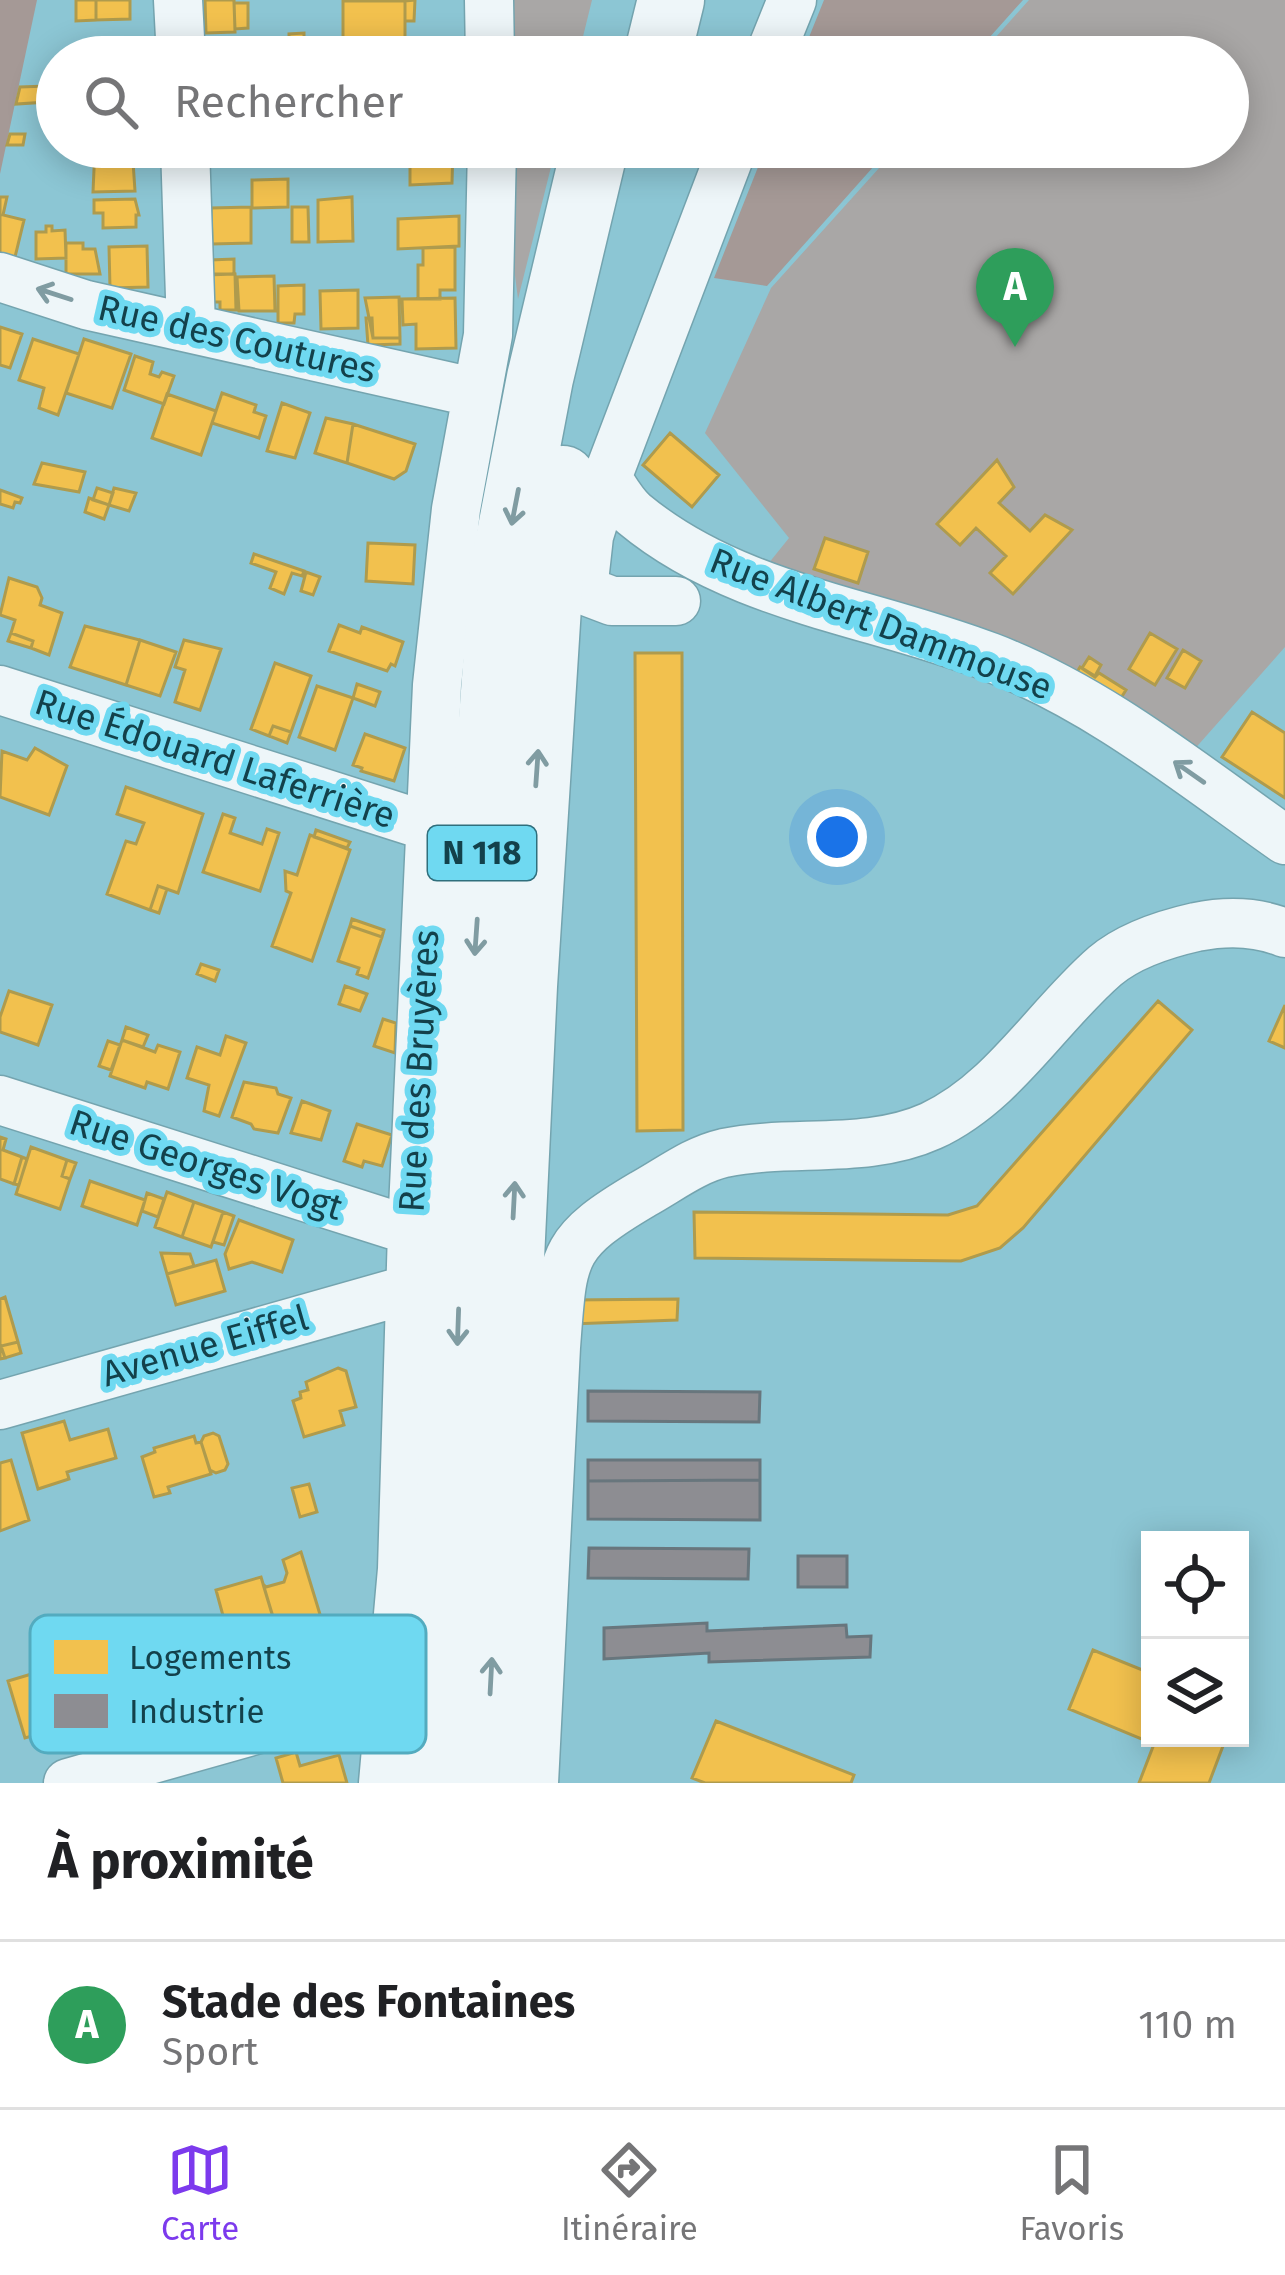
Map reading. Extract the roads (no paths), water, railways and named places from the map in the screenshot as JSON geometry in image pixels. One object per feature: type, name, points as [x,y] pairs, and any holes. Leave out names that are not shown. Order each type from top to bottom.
[{"type":"highway","points":[[621,36],[629,0]]},
{"type":"highway","points":[[662,36],[671,0]]},
{"type":"highway","name":"N 118","points":[[437,1783],[495,1582],[472,988],[503,571],[540,378],[590,168]]},
{"type":"highway","name":"N 118","points":[[486,1783],[524,986],[550,575],[575,389],[630,168]]},
{"type":"street","points":[[178,0],[180,36]]},
{"type":"street","points":[[490,0],[490,36]]},
{"type":"street","points":[[777,36],[791,0]]},
{"type":"street","points":[[185,168],[191,327]]},
{"type":"street","name":"Rue des Bruyères","points":[[398,1615],[430,827],[445,598],[488,335],[492,168]]},
{"type":"street","points":[[676,601],[612,601],[583,590],[589,536],[725,168]]},
{"type":"street","name":"Rue des Coutures","points":[[0,277],[86,304],[477,393]]},
{"type":"street","name":"Rue Albert Dammouse","points":[[607,478],[630,512],[726,570],[794,597],[989,656],[1056,688],[1124,726],[1285,840]]},
{"type":"street","name":"Rue Édouard Laferrière","points":[[0,690],[430,827]]},
{"type":"street","points":[[534,1783],[495,1582],[561,1276],[572,1246],[612,1213],[686,1167],[724,1153],[836,1157],[930,1127],[1018,1073],[1107,964],[1147,954],[1162,934],[1222,922],[1268,938]]},
{"type":"street","name":"Rue Georges Vogt","points":[[0,1100],[412,1231]]},
{"type":"street","name":"Avenue Eiffel","points":[[0,1405],[410,1289]]},
{"type":"street","points":[[495,1582],[572,1608],[574,1440]]},
{"type":"street","points":[[68,1783],[174,1753]]},
{"type":"street","name":"Rue des Bruyères","points":[[383,1783],[386,1753]]},
{"type":"place","name":"Stade des Fontaines","points":[[1015,347]]}]
